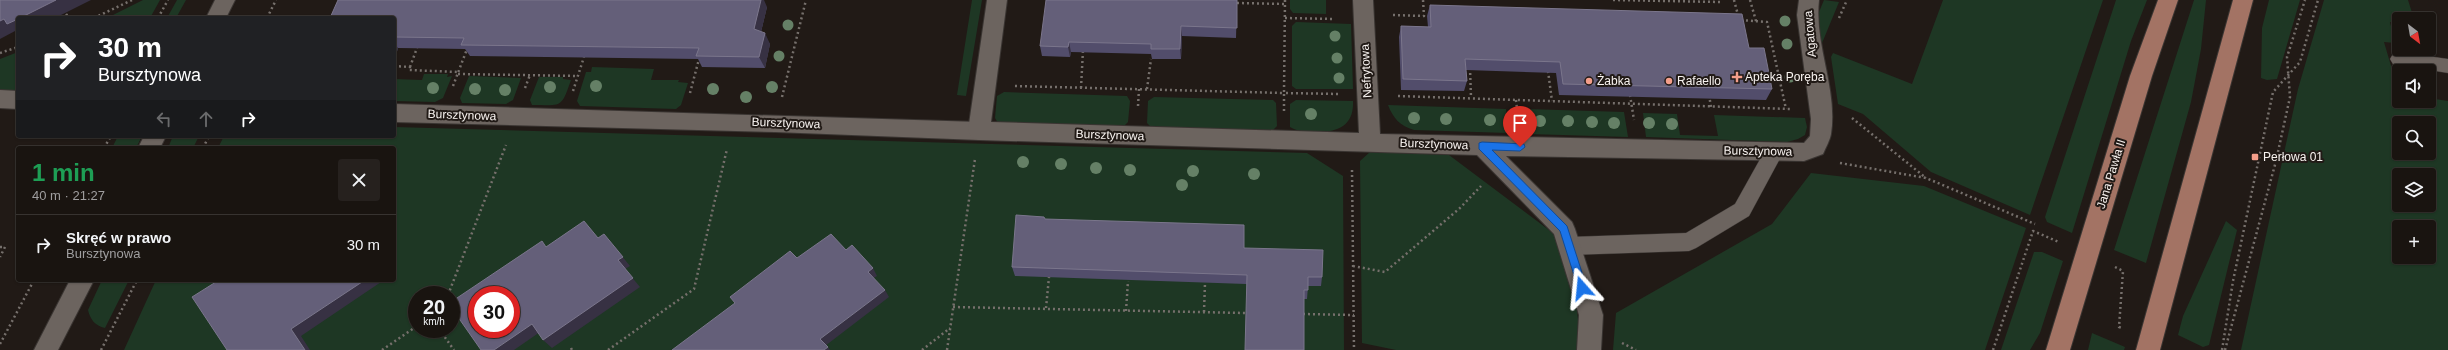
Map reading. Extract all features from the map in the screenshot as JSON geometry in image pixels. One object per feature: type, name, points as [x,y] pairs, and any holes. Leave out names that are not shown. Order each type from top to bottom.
[{"type":"main road","name":"Jana Pawła II","points":[[2058,350],[2141,76],[2168,0]]},
{"type":"main road","points":[[2148,350],[2243,0]]},
{"type":"street","points":[[217,16],[225,0]]},
{"type":"street","points":[[979,131],[997,0]]},
{"type":"street","name":"Nefrytowa","points":[[1361,142],[1367,95],[1363,0]]},
{"type":"street","name":"Agatowa","points":[[1809,0],[1806,8],[1809,44],[1821,110],[1817,144]]},
{"type":"street","points":[[0,99],[16,100]]},
{"type":"street","name":"Bursztynowa","points":[[396,113],[775,123],[979,131],[1482,146],[1804,152],[1817,144]]},
{"type":"street","points":[[1482,146],[1564,229],[1591,315],[1589,350]]},
{"type":"street","points":[[46,350],[81,282]]},
{"type":"lane","points":[[2399,59],[2448,66]]},
{"type":"lane","points":[[1569,246],[1689,242],[1742,210],[1775,151]]},
{"type":"path","points":[[98,16],[132,0]]},
{"type":"path","points":[[159,16],[168,0]]},
{"type":"path","points":[[268,16],[276,0]]},
{"type":"path","points":[[775,123],[806,0]]},
{"type":"path","points":[[1284,93],[1285,0]]},
{"type":"path","points":[[1390,15],[1424,16],[1423,0]]},
{"type":"path","points":[[1614,0],[1720,2],[1720,0]]},
{"type":"path","points":[[1734,0],[1739,20],[1767,22],[1786,109]]},
{"type":"path","points":[[1750,0],[1756,21]]},
{"type":"path","points":[[2224,350],[2276,160],[2290,97],[2287,57],[2305,0]]},
{"type":"path","points":[[2224,350],[2233,281],[2273,92],[2300,62],[2318,0]]},
{"type":"path","points":[[1237,3],[1285,4]]},
{"type":"path","points":[[1285,18],[1343,19]]},
{"type":"path","points":[[0,54],[16,48]]},
{"type":"path","points":[[410,67],[417,48]]},
{"type":"path","points":[[442,114],[467,48]]},
{"type":"path","points":[[1081,88],[1083,49]]},
{"type":"path","points":[[564,118],[584,57]]},
{"type":"path","points":[[682,121],[699,59]]},
{"type":"path","points":[[1147,89],[1152,59]]},
{"type":"path","points":[[1469,65],[1471,98]]},
{"type":"path","points":[[396,66],[410,67]]},
{"type":"path","points":[[410,67],[409,70],[458,73],[578,76]]},
{"type":"path","points":[[1548,68],[1552,101]]},
{"type":"path","points":[[986,85],[1471,98],[1837,111],[1857,121],[1926,178]]},
{"type":"path","points":[[1629,90],[1631,104]]},
{"type":"path","points":[[1709,92],[1711,107]]},
{"type":"path","points":[[451,286],[517,117]]},
{"type":"path","points":[[608,350],[694,289],[734,122]]},
{"type":"path","points":[[947,350],[979,131]]},
{"type":"path","points":[[1354,350],[1353,266],[1361,142]]},
{"type":"path","points":[[1817,144],[1841,164],[1926,178],[2035,224]]},
{"type":"path","points":[[1353,266],[1385,272],[1460,208],[1500,165]]},
{"type":"path","points":[[1993,350],[2033,232],[2060,243]]},
{"type":"path","points":[[0,247],[5,247],[0,257]]},
{"type":"path","points":[[2108,265],[2123,271],[2119,327],[2128,331]]},
{"type":"path","points":[[1046,308],[1050,277]]},
{"type":"path","points":[[1126,310],[1128,281]]},
{"type":"path","points":[[0,344],[33,282]]},
{"type":"path","points":[[101,350],[136,282]]},
{"type":"path","points":[[1204,312],[1205,283]]},
{"type":"path","points":[[953,307],[1245,313]]},
{"type":"path","points":[[1303,314],[1354,315]]},
{"type":"path","points":[[922,350],[950,328]]},
{"type":"path","points":[[382,350],[408,332]]},
{"type":"path","points":[[445,338],[454,350]]},
{"type":"green space","points":[[143,0],[160,0],[151,16],[111,16]]},
{"type":"green space","points":[[177,0],[186,0],[177,16],[168,16]]},
{"type":"green space","points":[[972,0],[982,0],[966,96],[957,95]]},
{"type":"green space","points":[[1290,0],[1326,0],[1326,14],[1293,13],[1290,9]]},
{"type":"green space","points":[[1824,0],[1839,2],[1820,48],[1819,12]]},
{"type":"green space","points":[[1943,0],[2103,0],[2030,215],[1931,172],[1863,114],[1838,104],[1831,57],[1833,53],[1912,84]]},
{"type":"green space","points":[[2116,0],[2147,0],[2131,41],[2072,233],[2047,222],[2045,217]]},
{"type":"green space","points":[[2194,0],[2206,0],[2201,49],[2191,102],[2146,263],[2114,250]]},
{"type":"green space","points":[[2269,0],[2300,0],[2277,79],[2267,80],[2261,78],[2262,28]]},
{"type":"green space","points":[[2324,0],[2408,0],[2412,12],[2392,12],[2392,22],[2390,22],[2392,43],[2384,42],[2392,69],[2392,108],[2436,108],[2436,99],[2448,101],[2448,350],[2241,350],[2298,89]]},
{"type":"green space","points":[[1296,22],[1351,24],[1353,89],[1296,89],[1292,86],[1292,26]]},
{"type":"green space","points":[[16,53],[16,90],[0,90],[0,59]]},
{"type":"green space","points":[[592,67],[654,69],[651,80],[679,80],[678,82],[688,83],[681,105],[676,109],[580,106],[577,101],[586,72],[591,72]]},
{"type":"green space","points":[[424,74],[448,74],[447,77],[452,76],[443,98],[435,102],[396,101],[396,79],[422,80]]},
{"type":"green space","points":[[469,76],[521,78],[513,100],[506,104],[462,103],[460,98]]},
{"type":"green space","points":[[539,77],[563,77],[563,79],[571,80],[562,101],[555,105],[532,105],[530,100]]},
{"type":"green space","points":[[1004,92],[1127,96],[1130,101],[1128,122],[1124,126],[998,123],[995,118],[997,96]]},
{"type":"green space","points":[[1154,97],[1273,100],[1276,103],[1277,126],[1273,130],[1152,128],[1147,123],[1148,101]]},
{"type":"green space","points":[[1296,100],[1353,101],[1353,109],[1348,121],[1344,126],[1338,129],[1325,132],[1303,131],[1290,127],[1290,104]]},
{"type":"green space","points":[[1388,105],[1506,109],[1508,133],[1414,130],[1401,124],[1392,114]]},
{"type":"green space","points":[[1527,109],[1624,112],[1628,137],[1529,134]]},
{"type":"green space","points":[[1643,113],[1677,114],[1680,135],[1718,136],[1714,115],[1805,118],[1807,127],[1805,135],[1787,142],[1646,137]]},
{"type":"green space","points":[[396,127],[1307,153],[1343,176],[1344,350],[124,350],[155,282],[396,282],[396,146],[219,146],[223,138],[396,138]]},
{"type":"green space","points":[[117,138],[141,138],[137,146],[113,146]]},
{"type":"green space","points":[[172,138],[198,138],[194,146],[169,146]]},
{"type":"green space","points":[[1370,152],[1449,155],[1553,233],[1575,289],[1578,320],[1577,350],[1396,350],[1362,343],[1360,161]]},
{"type":"green space","points":[[1811,173],[1924,186],[2026,228],[1985,350],[1613,350],[1616,313],[1772,224]]},
{"type":"green space","points":[[2226,221],[2237,230],[2209,345],[2203,347],[2178,335],[2183,316]]},
{"type":"green space","points":[[2034,252],[2042,252],[2063,261],[2040,333],[2030,350],[2001,350]]},
{"type":"green space","points":[[101,282],[128,282],[105,328],[98,326],[94,322],[88,310]]},
{"type":"green space","points":[[2092,333],[2125,347],[2124,350],[2088,350]]},
{"type":"building","points":[[0,0],[56,0],[24,16],[16,16],[16,20],[7,24],[4,19],[0,21]]},
{"type":"building","points":[[338,0],[761,0],[754,29],[765,33],[759,57],[696,56],[699,48],[461,45],[464,38],[396,37],[396,16],[331,16]]},
{"type":"building","points":[[1046,0],[1237,0],[1237,28],[1181,26],[1180,49],[1151,49],[1151,44],[1069,42],[1068,47],[1040,46]]},
{"type":"building","points":[[1430,5],[1742,14],[1749,48],[1764,48],[1772,89],[1563,84],[1560,62],[1465,59],[1467,81],[1403,79],[1401,26],[1431,27]]},
{"type":"building","points":[[1016,215],[1044,217],[1045,219],[1244,225],[1244,248],[1323,250],[1322,277],[1308,277],[1308,290],[1304,290],[1304,350],[1245,350],[1247,275],[1012,267]]},
{"type":"building","points":[[584,221],[598,238],[604,234],[623,257],[618,260],[633,278],[543,340],[532,324],[520,332],[520,286],[475,286],[542,241],[546,247]]},
{"type":"building","points":[[831,234],[846,250],[852,245],[873,268],[868,272],[885,290],[820,339],[828,347],[824,350],[672,350],[735,303],[730,297],[790,251],[797,258]]},
{"type":"building","points":[[216,282],[362,282],[291,329],[305,350],[227,350],[192,297]]},
{"type":"building","points":[[468,291],[468,331],[460,320],[460,296]]},
{"type":"building","points":[[473,338],[512,338],[494,350],[481,350]]},
{"type":"place","name":"Apteka Poręba","points":[[1737,77]]},
{"type":"place","name":"Żabka","points":[[1589,81]]},
{"type":"place","name":"Rafaello","points":[[1669,81]]},
{"type":"place","name":"Perłowa 01","points":[[2255,157]]},
{"type":"route","points":[[1520,147],[1482,146],[1564,229],[1582,288]]}]
